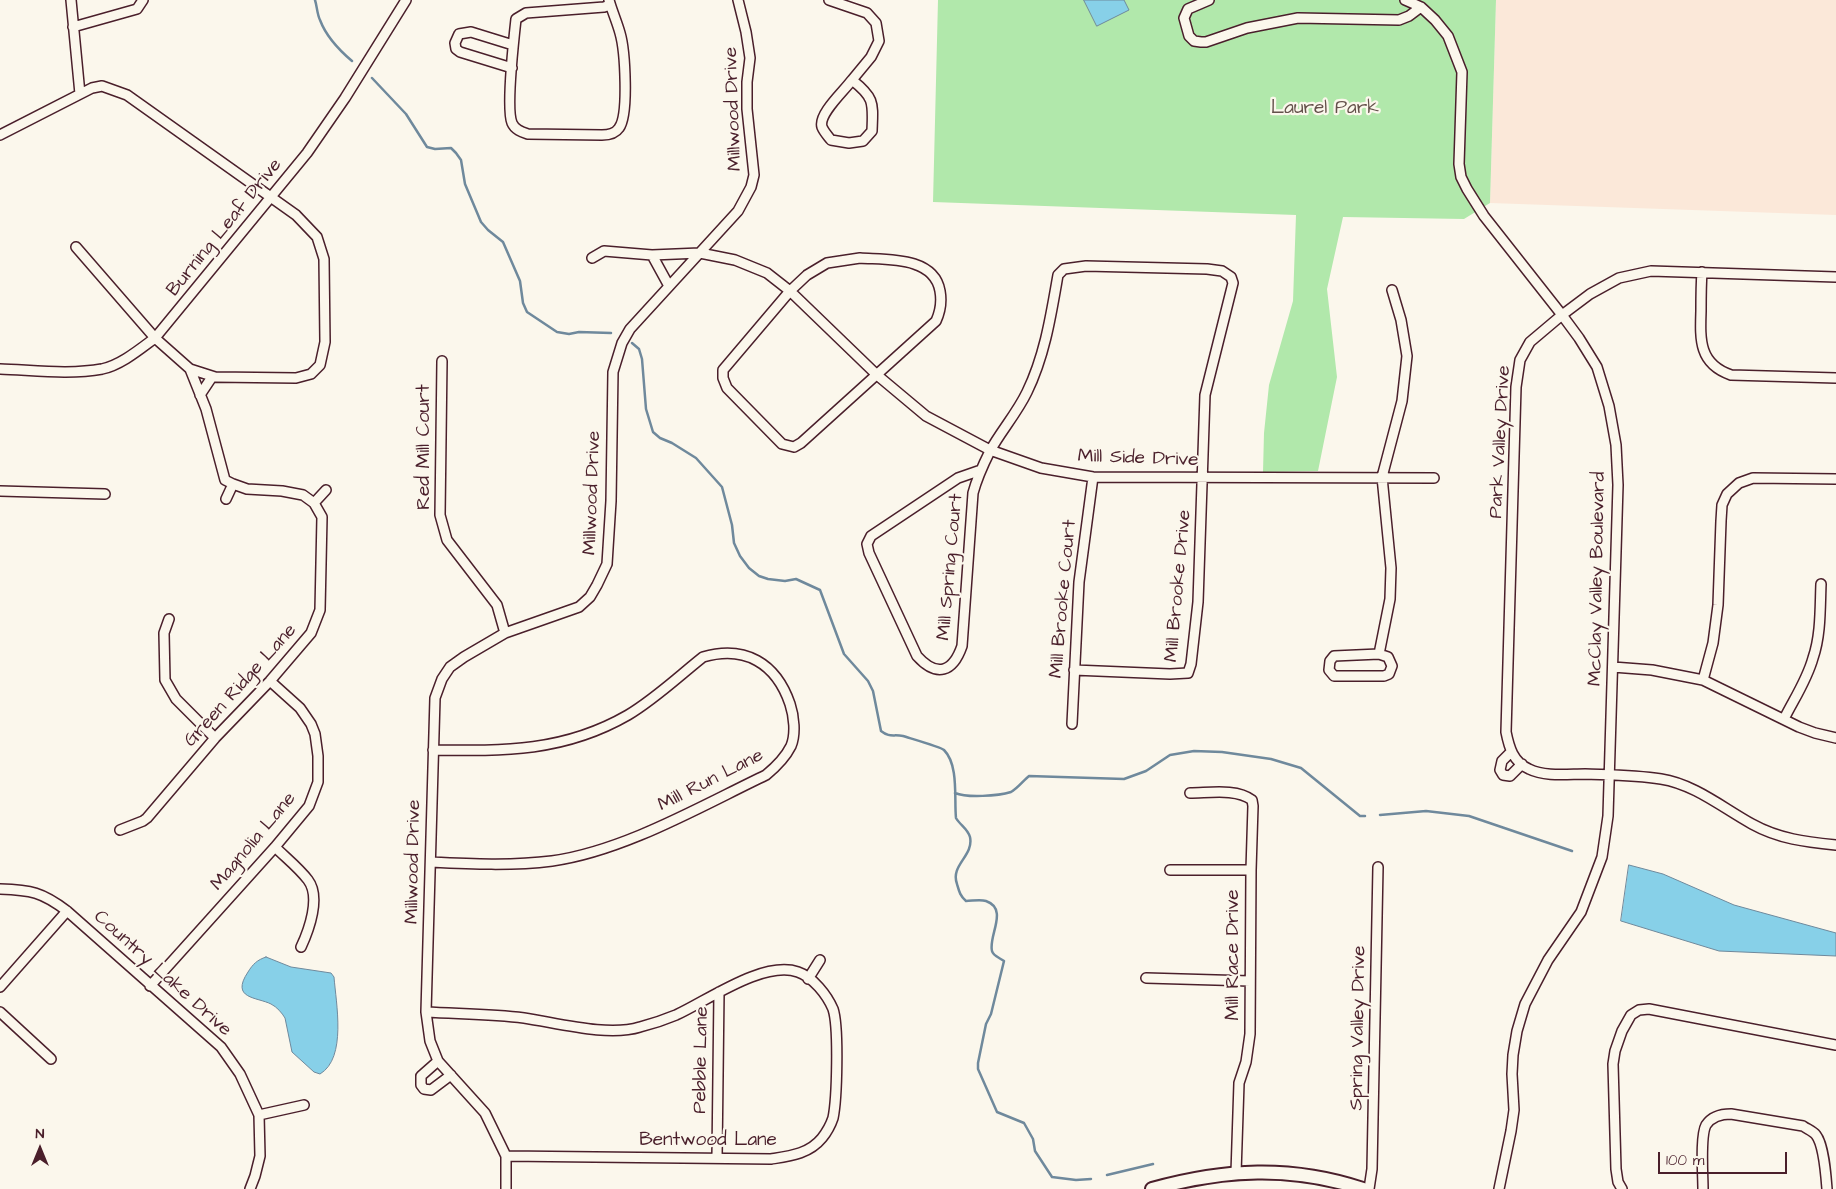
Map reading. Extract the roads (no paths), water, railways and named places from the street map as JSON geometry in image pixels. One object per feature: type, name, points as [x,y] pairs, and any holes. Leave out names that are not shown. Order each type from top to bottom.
[{"type":"main road","points":[[1152,1189],[1172,1186],[1205,1176],[1236,1173],[1294,1173],[1342,1182],[1363,1189]]},
{"type":"street","points":[[71,0],[80,94]]},
{"type":"street","points":[[73,26],[137,9],[143,0]]},
{"type":"street","name":"Burning Leaf Drive","points":[[0,369],[69,371],[103,369],[134,355],[156,338],[307,153],[345,98],[406,0]]},
{"type":"street","name":"Millwood Drive","points":[[506,1189],[506,1156],[485,1113],[438,1061],[430,1041],[426,1012],[435,698],[442,679],[450,667],[464,657],[505,634],[579,607],[590,597],[598,585],[607,564],[613,372],[622,343],[630,329],[738,211],[751,187],[754,175],[747,109],[747,82],[750,58],[738,0]]},
{"type":"street","points":[[829,0],[867,13],[876,23],[879,41],[871,58],[852,80],[840,96],[825,110],[822,126],[832,140],[849,143],[863,142],[872,131],[871,99],[852,80]]},
{"type":"street","points":[[1209,0],[1188,9],[1184,18],[1188,36],[1194,40],[1206,42],[1247,28],[1298,18],[1399,20],[1409,16],[1421,7],[1405,0]]},
{"type":"street","points":[[610,2],[621,34],[625,59],[624,117],[619,129],[610,135],[528,134],[519,131],[512,124],[511,116],[512,45],[516,19],[526,13],[604,7],[610,2]]},
{"type":"street","name":"McClay Valley Boulevard","points":[[1421,7],[1448,36],[1462,72],[1458,164],[1467,189],[1484,216],[1579,338],[1596,367],[1609,406],[1616,445],[1618,485],[1608,816],[1602,857],[1581,912],[1536,980],[1525,1004],[1517,1031],[1512,1074],[1514,1110],[1508,1152],[1499,1189]]},
{"type":"street","points":[[512,45],[471,32],[459,34],[455,43],[456,48],[460,52],[512,68]]},
{"type":"street","points":[[0,135],[92,88],[102,86],[127,95],[296,215],[317,237],[324,259],[325,342],[320,365],[311,374],[296,378],[212,376],[190,369],[156,338],[76,247]]},
{"type":"street","name":"Mill Side Drive","points":[[592,258],[604,251],[652,254],[700,253],[735,260],[751,266],[767,274],[790,291],[877,375],[926,416],[990,450],[1041,468],[1093,477],[1434,478]]},
{"type":"street","points":[[652,254],[669,286]]},
{"type":"street","points":[[860,258],[906,261],[928,269],[938,283],[941,301],[940,312],[936,321],[794,447],[782,444],[727,388],[723,378],[723,370],[790,291],[807,275],[826,263],[860,258]]},
{"type":"street","name":"Mill Spring Court","points":[[981,470],[958,478],[871,536],[867,544],[869,554],[917,656],[929,667],[936,670],[943,670],[952,665],[962,646],[974,494],[981,470],[990,450],[1026,394],[1036,372],[1050,325],[1058,275],[1064,269],[1086,266],[1222,271],[1231,277],[1233,283],[1205,395],[1203,477]]},
{"type":"street","name":"Park Valley Drive","points":[[1511,752],[1506,732],[1506,722],[1517,373],[1520,360],[1530,342],[1590,294],[1619,278],[1651,271],[1836,277]]},
{"type":"street","points":[[1702,272],[1700,338],[1704,352],[1713,366],[1721,372],[1731,375],[1836,378]]},
{"type":"street","points":[[1379,654],[1390,598],[1391,568],[1382,478],[1402,400],[1406,356],[1401,320],[1392,290]]},
{"type":"street","name":"Red Mill Court","points":[[442,361],[440,515],[447,540],[497,605],[505,634]]},
{"type":"street","points":[[190,369],[206,409],[225,480],[248,489],[282,491],[303,496],[314,503],[326,490]]},
{"type":"street","points":[[200,395],[212,376]]},
{"type":"street","name":"Mill Brooke Court","points":[[1072,724],[1079,582],[1093,477]]},
{"type":"street","name":"Mill Brooke Drive","points":[[1074,670],[1188,673],[1192,664],[1198,602],[1203,477]]},
{"type":"street","points":[[1703,680],[1713,643],[1717,615],[1722,505],[1727,494],[1739,483],[1753,478],[1836,479]]},
{"type":"street","points":[[226,499],[233,484]]},
{"type":"street","points":[[0,491],[105,494]]},
{"type":"street","name":"Green Ridge Lane","points":[[120,830],[147,818],[215,738],[270,681],[311,633],[320,610],[322,517],[314,503]]},
{"type":"street","points":[[1784,719],[1814,658],[1820,615],[1821,584]]},
{"type":"street","points":[[169,619],[164,634],[165,680],[176,699],[215,738]]},
{"type":"street","name":"Mill Run Lane","points":[[431,862],[500,865],[553,861],[596,850],[639,835],[766,775],[782,762],[792,744],[793,715],[787,696],[778,679],[767,666],[747,656],[732,652],[716,653],[703,657],[628,715],[570,740],[533,748],[483,751],[433,750]]},
{"type":"street","points":[[1379,654],[1388,657],[1392,666],[1389,674],[1384,676],[1334,676],[1329,670],[1330,661],[1334,656],[1379,654]]},
{"type":"street","points":[[1613,667],[1652,670],[1703,680],[1815,733],[1836,738]]},
{"type":"street","name":"Magnolia Lane","points":[[150,986],[275,847],[308,806],[318,782],[318,756],[315,734],[311,724],[300,708],[270,681]]},
{"type":"street","points":[[1522,764],[1510,776],[1503,776],[1500,770],[1502,762],[1511,752],[1528,769],[1544,773],[1639,776],[1672,781],[1713,800],[1754,825],[1779,836],[1801,842],[1836,845]]},
{"type":"street","name":"Mill Race Drive","points":[[1190,792],[1236,793],[1247,796],[1252,800],[1250,1045],[1239,1083],[1236,1173]]},
{"type":"street","points":[[275,847],[309,881],[313,894],[311,924],[301,947]]},
{"type":"street","name":"Spring Valley Drive","points":[[1369,1189],[1372,1169],[1378,866]]},
{"type":"street","points":[[1170,870],[1251,870]]},
{"type":"street","name":"Country Lake Drive","points":[[0,889],[35,892],[50,898],[221,1047],[240,1074],[260,1115],[260,1156],[250,1189]]},
{"type":"street","points":[[0,987],[67,911]]},
{"type":"street","points":[[808,979],[820,960]]},
{"type":"street","name":"Bentwood Lane","points":[[426,1012],[523,1018],[606,1031],[638,1028],[676,1015],[750,977],[769,971],[790,970],[799,972],[820,988],[828,998],[834,1011],[836,1029],[836,1097],[832,1120],[821,1139],[800,1155],[771,1159],[506,1156]]},
{"type":"street","points":[[1146,978],[1250,981]]},
{"type":"street","name":"Pebble Lane","points":[[717,1158],[719,992]]},
{"type":"street","points":[[1621,1187],[1613,1064],[1615,1051],[1626,1022],[1631,1015],[1639,1010],[1649,1009],[1836,1045]]},
{"type":"street","points":[[0,1012],[51,1059]]},
{"type":"street","points":[[438,1061],[421,1076],[421,1085],[430,1090],[451,1075]]},
{"type":"street","points":[[260,1115],[304,1105]]},
{"type":"street","points":[[1704,1189],[1703,1157],[1706,1125],[1720,1114],[1731,1114],[1803,1126],[1811,1130],[1820,1143],[1827,1189]]},
{"type":"water","points":[[1084,0],[1124,0],[1129,10],[1097,26]]},
{"type":"water","points":[[1629,865],[1663,874],[1734,905],[1836,933],[1836,956],[1719,951],[1621,921]]},
{"type":"water","points":[[266,957],[291,967],[331,973],[334,977],[338,1015],[337,1043],[334,1056],[320,1074],[314,1072],[292,1052],[285,1018],[279,1010],[271,1004],[248,996],[244,992],[242,987],[243,981],[248,972],[260,959]]},
{"type":"waterway","points":[[315,0],[319,18],[329,37],[352,61]]},
{"type":"waterway","points":[[372,78],[406,114],[427,147],[435,149],[451,148],[461,160],[465,184],[481,222],[503,242],[520,281],[523,303],[527,312],[557,332],[569,334],[579,332],[611,333]]},
{"type":"waterway","points":[[632,343],[639,349],[642,359],[646,409],[653,432],[660,438],[696,458],[722,487],[732,525],[734,543],[740,556],[749,568],[759,576],[768,579],[785,581],[796,579],[820,590],[844,654],[868,681],[873,691],[881,731],[937,747],[944,750],[949,756],[954,773],[956,818],[970,837],[969,850],[957,871],[957,884],[961,895],[966,901],[986,901],[993,905],[997,916],[992,951],[995,956],[1004,961],[991,1014],[986,1024],[978,1069],[997,1112],[1024,1123],[1033,1139],[1035,1151],[1052,1177],[1076,1180],[1091,1179]]},
{"type":"waterway","points":[[955,793],[975,796],[1011,792],[1029,776],[1124,779],[1146,771],[1170,755],[1194,751],[1222,752],[1271,759],[1301,768],[1360,816],[1365,816]]},
{"type":"waterway","points":[[1380,815],[1426,811],[1469,816],[1572,851]]},
{"type":"waterway","points":[[1107,1175],[1153,1164]]},
{"type":"park label","name":"Laurel Park","points":[[1325,109]]}]
